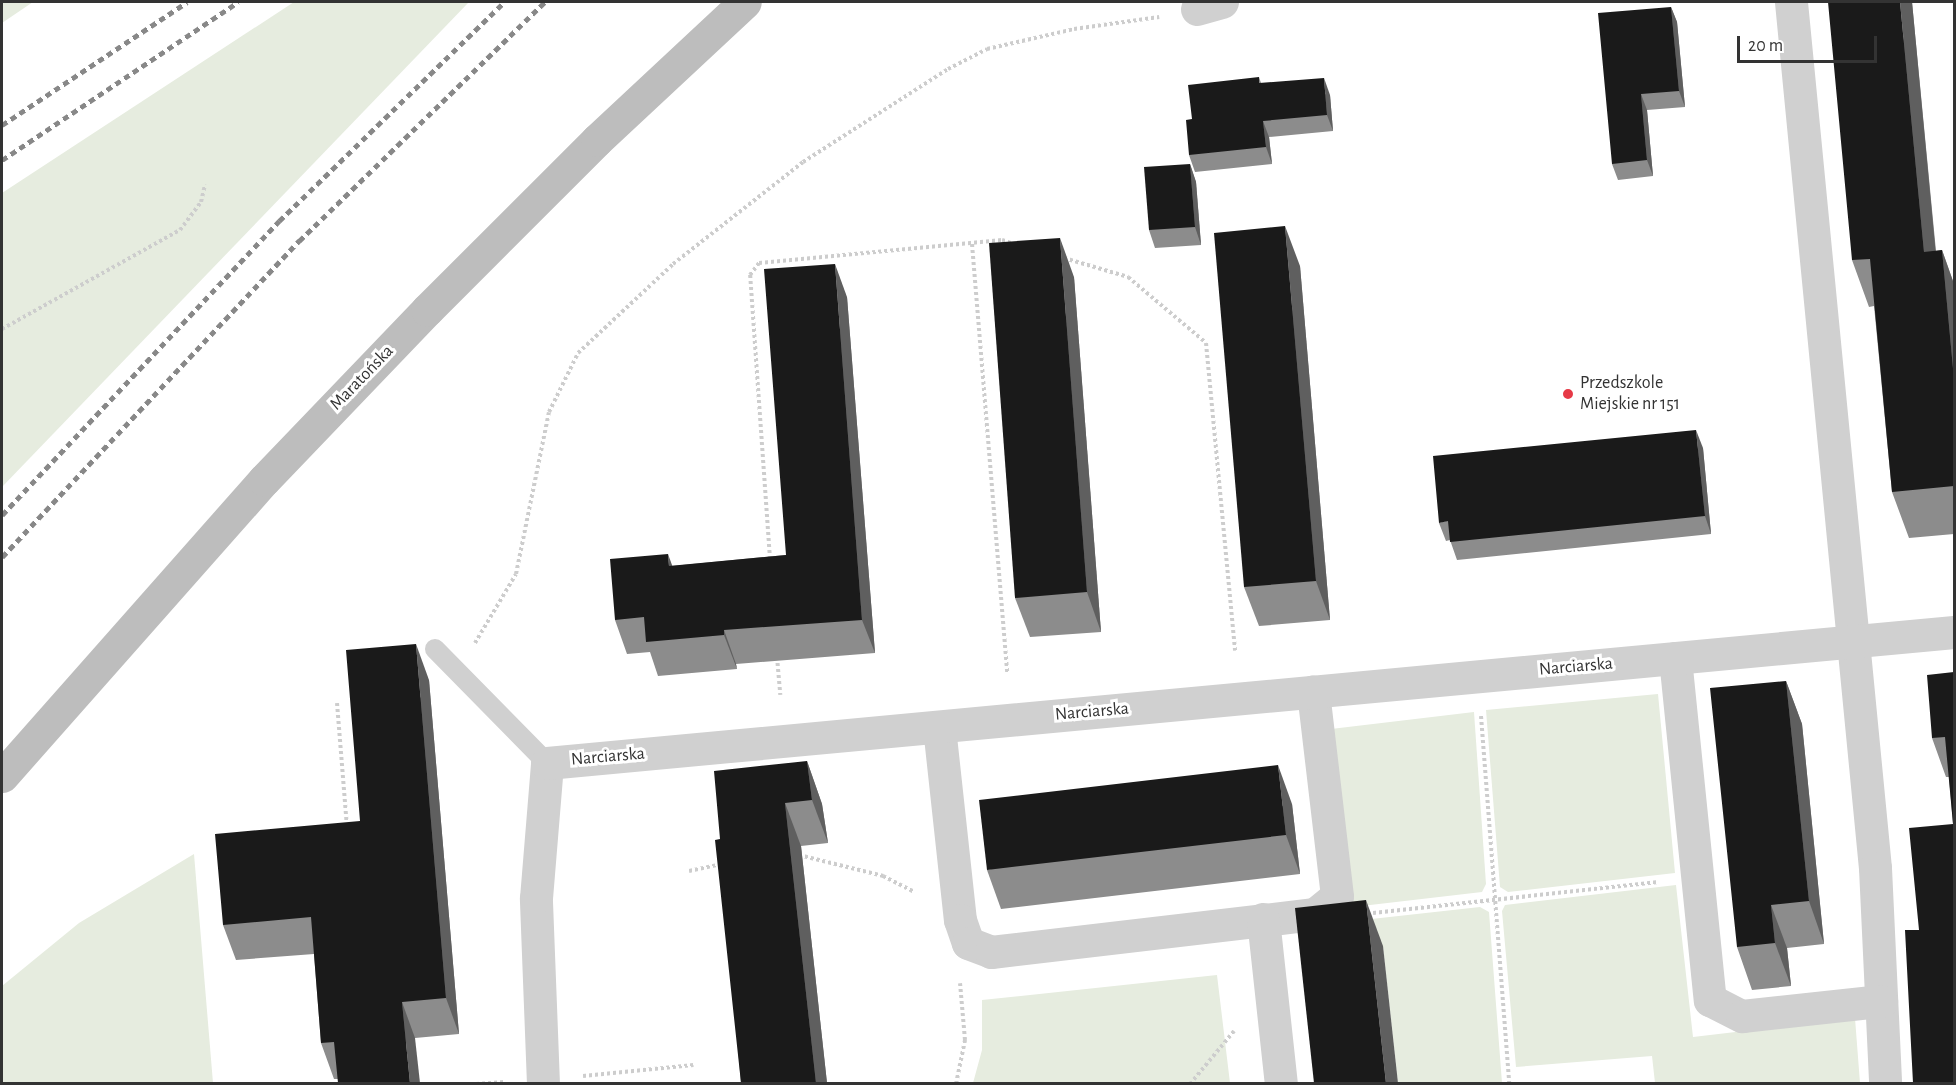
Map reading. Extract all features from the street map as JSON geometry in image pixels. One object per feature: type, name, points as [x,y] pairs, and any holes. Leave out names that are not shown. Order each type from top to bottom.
[{"type":"street","name":"Maratońska","points":[[2,776],[145,612],[378,361],[597,140],[745,2]]},
{"type":"street","points":[[1791,2],[1875,868],[1885,1083]]},
{"type":"street","name":"Narciarska","points":[[542,1082],[536,898],[546,763],[1954,632]]},
{"type":"street","points":[[1674,658],[1710,1000],[1742,1016],[1881,1001]]},
{"type":"street","points":[[939,727],[964,932],[991,952],[1315,914],[1337,896],[1313,691]]},
{"type":"street","points":[[1263,920],[1281,1083]]},
{"type":"lane","points":[[435,649],[546,763]]},
{"type":"path","points":[[458,672],[516,574],[549,412],[579,353],[673,264],[803,162],[948,69],[987,49],[1210,5]]},
{"type":"path","points":[[2,329],[180,230],[201,202],[205,184]]},
{"type":"path","points":[[771,567],[750,275],[759,263],[1002,240],[1014,243]]},
{"type":"path","points":[[972,244],[1007,673]]},
{"type":"path","points":[[1059,257],[1128,277],[1206,343],[1235,651]]},
{"type":"path","points":[[777,648],[780,695]]},
{"type":"path","points":[[337,703],[348,834]]},
{"type":"path","points":[[1480,705],[1509,1083]]},
{"type":"path","points":[[788,856],[806,855],[883,876],[964,932],[959,965],[965,1040],[956,1083]]},
{"type":"path","points":[[689,871],[725,863]]},
{"type":"path","points":[[1325,905],[1349,916],[1697,877]]},
{"type":"path","points":[[575,1077],[693,1065]]},
{"type":"shaded area","points":[[2,2],[33,2],[2,23]]},
{"type":"shaded area","points":[[294,2],[469,2],[2,487],[2,193]]},
{"type":"shaded area","points":[[1658,694],[1675,873],[1508,892],[1500,887],[1486,710]]},
{"type":"shaded area","points":[[1474,712],[1486,884],[1482,892],[1353,907],[1331,729]]},
{"type":"shaded area","points":[[194,854],[213,1083],[2,1083],[2,986],[79,923]]},
{"type":"shaded area","points":[[1676,885],[1693,1037],[1855,1018],[1860,1083],[1655,1083],[1652,1056],[1516,1067],[1502,911],[1505,905]]},
{"type":"shaded area","points":[[1480,907],[1489,912],[1502,1083],[1398,1083],[1383,947],[1308,926]]},
{"type":"shaded area","points":[[1217,975],[1230,1083],[973,1083],[982,1050],[982,1000]]},
{"type":"building","points":[[1828,2],[1900,2],[1924,252],[1942,250],[1954,379],[1954,486],[1892,492],[1870,259],[1852,260]]},
{"type":"building","points":[[1671,7],[1679,91],[1641,94],[1647,160],[1612,164],[1598,13]]},
{"type":"building","points":[[1259,77],[1259,83],[1324,78],[1327,115],[1263,121],[1266,147],[1189,155],[1186,120],[1192,119],[1188,85]]},
{"type":"building","points":[[1190,164],[1195,227],[1149,230],[1144,167]]},
{"type":"building","points":[[1285,226],[1316,581],[1244,587],[1214,233]]},
{"type":"building","points":[[1060,238],[1087,592],[1015,598],[989,243]]},
{"type":"building","points":[[835,264],[862,620],[724,630],[724,635],[646,642],[644,617],[615,620],[610,559],[668,554],[669,566],[786,555],[764,269]]},
{"type":"building","points":[[1696,430],[1705,516],[1450,542],[1448,521],[1439,523],[1433,456]]},
{"type":"building","points":[[416,644],[446,998],[402,1002],[410,1083],[338,1083],[334,1042],[321,1043],[311,917],[223,925],[215,834],[360,821],[346,650]]},
{"type":"building","points":[[1954,672],[1954,1083],[1913,1083],[1905,930],[1919,930],[1909,828],[1953,824],[1945,737],[1932,738],[1927,675]]},
{"type":"building","points":[[1786,681],[1809,901],[1771,905],[1775,943],[1737,947],[1710,688]]},
{"type":"building","points":[[807,761],[812,800],[785,803],[816,1083],[741,1083],[715,840],[720,839],[714,771]]},
{"type":"building","points":[[1278,765],[1286,835],[987,870],[979,800]]},
{"type":"building","points":[[1366,900],[1386,1083],[1314,1083],[1295,908]]},
{"type":"railway","points":[[2,125],[187,2]]},
{"type":"railway","points":[[2,160],[238,2]]},
{"type":"railway","points":[[2,515],[279,221],[504,2]]},
{"type":"railway","points":[[2,557],[299,241],[545,2]]},
{"type":"place","name":"Przedszkole Miejskie nr 151","points":[[1568,394]]}]
